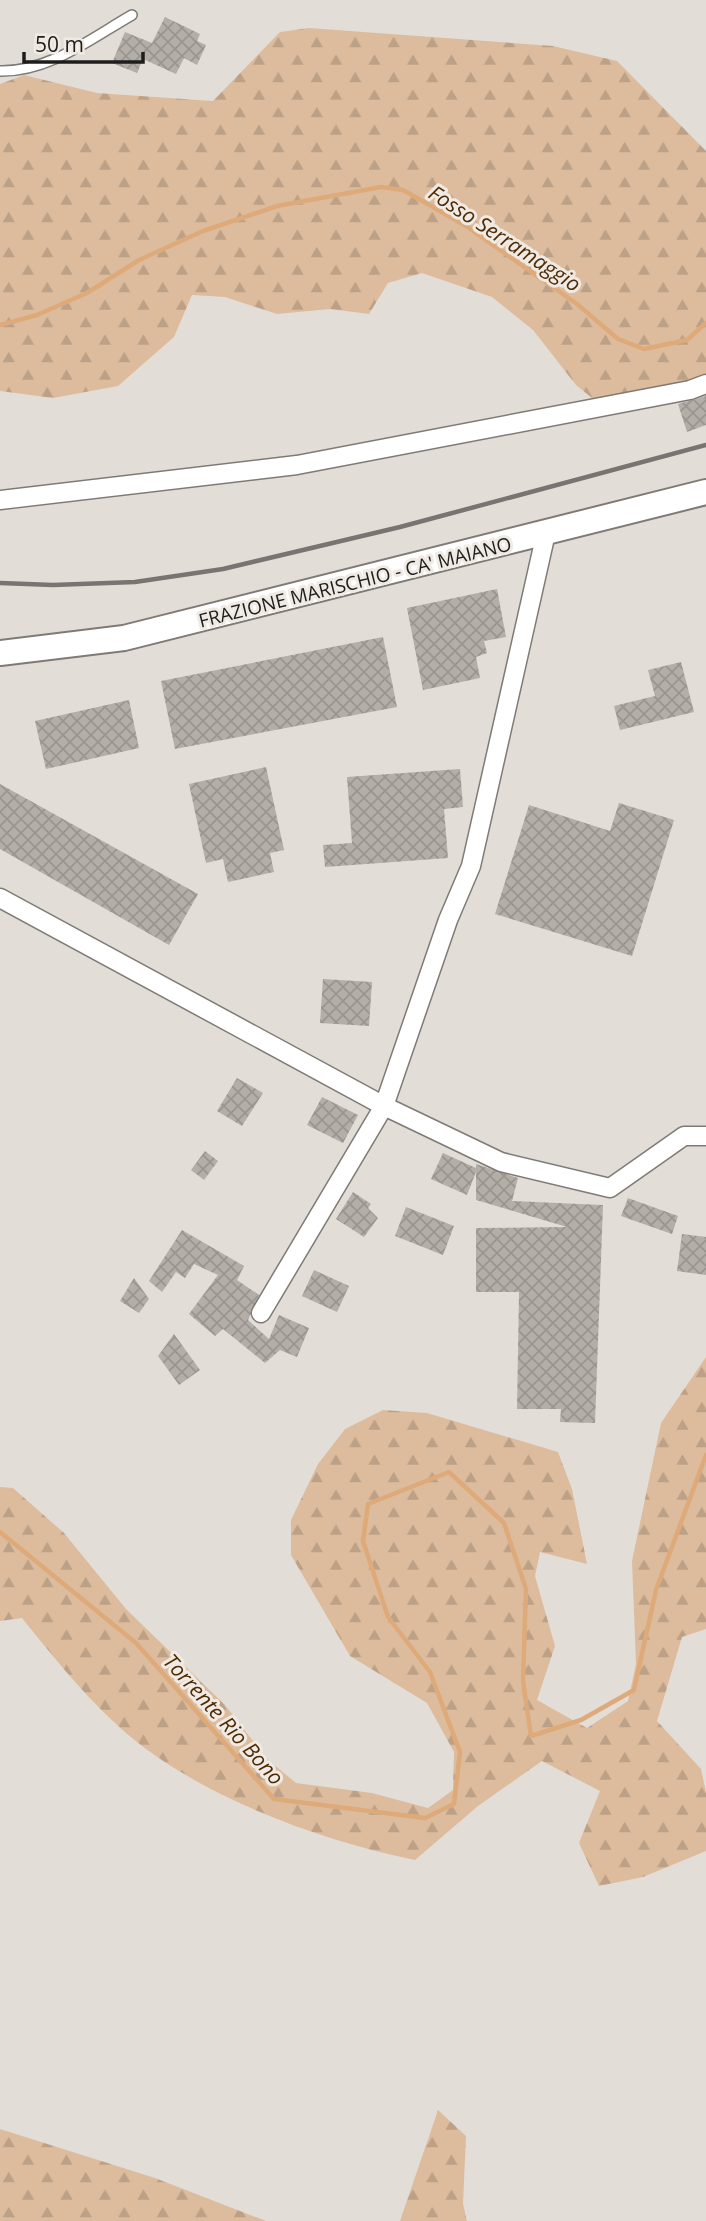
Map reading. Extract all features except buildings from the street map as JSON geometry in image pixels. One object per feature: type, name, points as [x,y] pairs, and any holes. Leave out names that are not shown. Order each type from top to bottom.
[{"type":"main road","name":"FRAZIONE MARISCHIO - CA' MAIANO","points":[[0,653],[124,638],[706,492]]},
{"type":"street","points":[[0,500],[297,465],[691,390],[706,384]]},
{"type":"street","points":[[261,1313],[384,1106],[449,920],[471,866],[546,533]]},
{"type":"street","points":[[0,898],[384,1106],[501,1162],[610,1188],[684,1136],[706,1136]]},
{"type":"lane","points":[[0,71],[20,71],[47,64],[132,15]]},
{"type":"green space","points":[[309,28],[553,46],[617,61],[706,151],[706,380],[622,399],[592,398],[576,385],[533,330],[492,297],[422,273],[388,283],[369,314],[330,309],[277,314],[225,297],[192,295],[174,337],[118,386],[53,398],[0,391],[0,84],[24,75],[97,93],[213,101],[280,32]]},
{"type":"green space","points":[[706,1357],[706,1629],[682,1637],[657,1721],[701,1769],[706,1792],[706,1851],[643,1877],[599,1886],[579,1843],[600,1791],[542,1761],[478,1806],[415,1860],[346,1843],[274,1818],[206,1787],[146,1749],[95,1704],[22,1618],[0,1621],[0,1487],[13,1488],[64,1533],[126,1609],[225,1705],[267,1759],[296,1783],[372,1793],[428,1808],[453,1790],[454,1752],[427,1703],[350,1656],[291,1555],[291,1520],[318,1464],[345,1429],[383,1410],[427,1413],[558,1452],[572,1489],[587,1564],[540,1552],[535,1576],[555,1646],[537,1700],[587,1728],[628,1701],[636,1664],[632,1561],[661,1423]]},
{"type":"green space","points":[[438,2110],[466,2136],[463,2204],[467,2221],[400,2221]]},
{"type":"green space","points":[[0,2129],[155,2178],[266,2221],[0,2221]]},
{"type":"waterway","name":"Fosso Serramaggio","points":[[0,325],[37,315],[87,293],[139,260],[203,231],[277,206],[381,187],[403,190],[466,226],[577,304],[618,339],[644,349],[687,340],[706,323]]},
{"type":"waterway","name":"Torrente Rio Bono","points":[[0,1532],[136,1643],[274,1799],[425,1818],[454,1804],[460,1752],[430,1672],[388,1617],[363,1541],[368,1504],[449,1472],[504,1523],[526,1589],[523,1681],[531,1736],[581,1720],[634,1690],[656,1590],[706,1455]]},
{"type":"railway","points":[[0,583],[53,585],[135,582],[223,569],[400,527],[706,445]]}]
